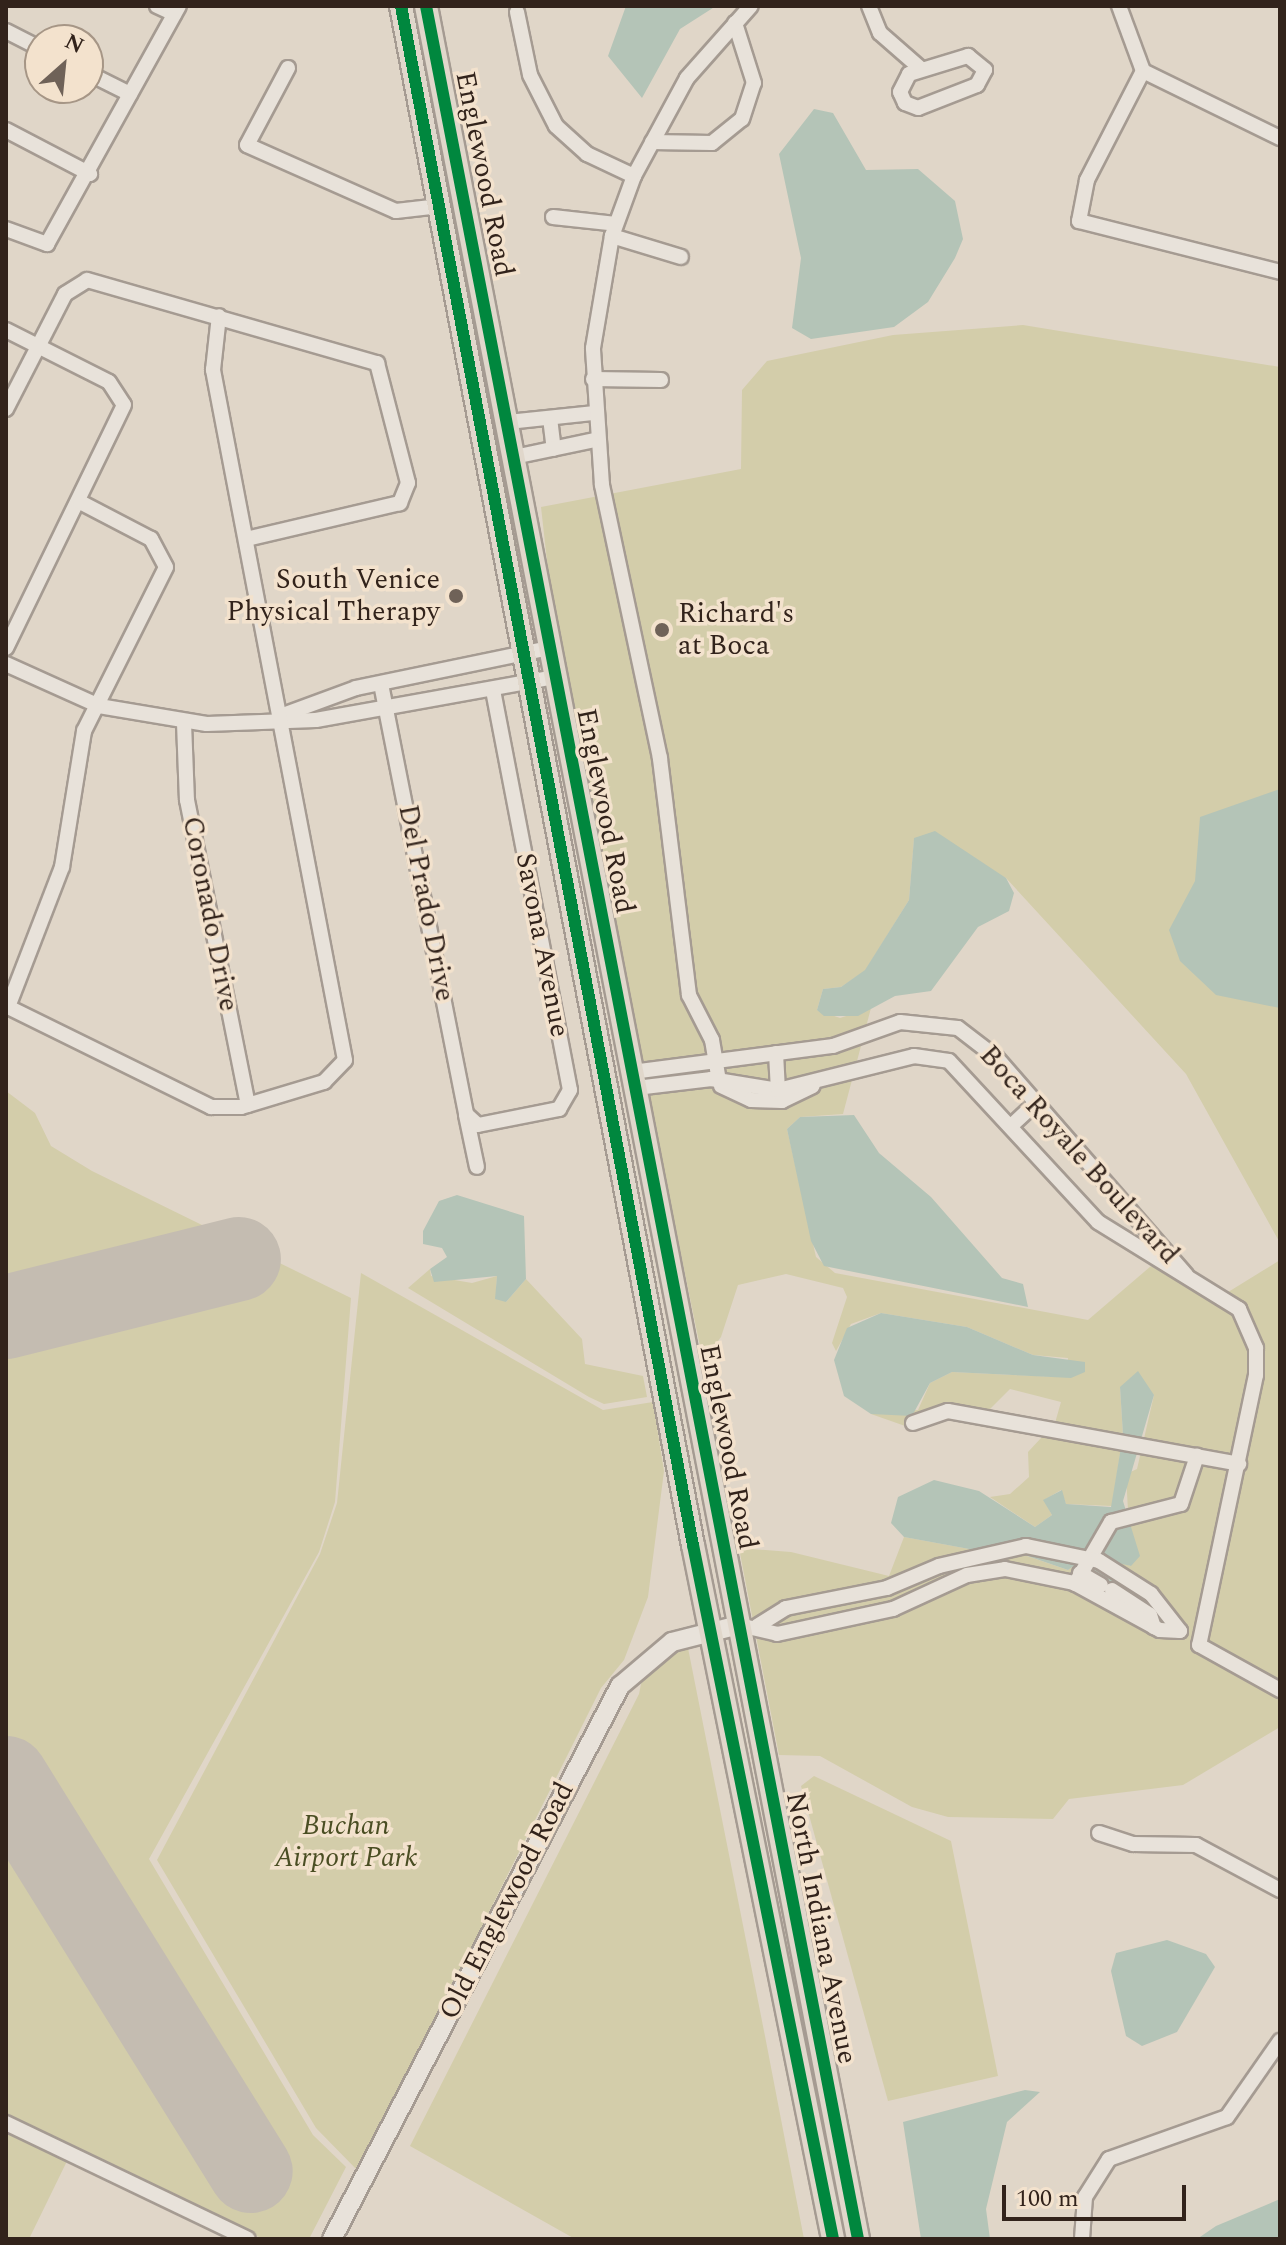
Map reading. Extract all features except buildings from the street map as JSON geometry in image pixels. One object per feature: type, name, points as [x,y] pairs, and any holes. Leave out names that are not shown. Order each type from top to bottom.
[{"type":"main road","name":"Englewood Road","points":[[401,6],[715,1629]]},
{"type":"main road","name":"Englewood Road","points":[[426,6],[634,1080],[748,1626]]},
{"type":"main road","points":[[486,446],[511,440]]},
{"type":"main road","points":[[585,960],[598,978],[615,1069],[634,1080]]},
{"type":"main road","name":"North Indiana Avenue","points":[[748,1626],[858,2239]]},
{"type":"main road","name":"North Indiana Avenue","points":[[715,1629],[833,2239]]},
{"type":"street","points":[[6,229],[43,247],[90,174],[176,10],[157,6]]},
{"type":"street","points":[[751,6],[687,78],[634,176],[614,230],[593,379],[593,413],[602,485],[660,758],[689,995],[716,1061],[715,1080],[751,1100],[782,1101],[813,1085]]},
{"type":"street","points":[[869,6],[880,33],[919,67]]},
{"type":"street","points":[[1119,6],[1143,71],[1280,138]]},
{"type":"street","points":[[517,12],[530,75],[556,126],[587,154],[634,176]]},
{"type":"street","points":[[652,142],[703,145],[742,119],[754,83],[735,23]]},
{"type":"street","points":[[6,31],[24,40]]},
{"type":"street","points":[[968,56],[983,64],[984,76],[918,108],[900,92],[919,67],[968,56]]},
{"type":"street","points":[[288,68],[247,145],[396,211],[440,206]]},
{"type":"street","points":[[1143,71],[1087,180],[1079,221],[1280,272]]},
{"type":"street","points":[[104,81],[130,94]]},
{"type":"street","points":[[6,130],[90,174]]},
{"type":"street","points":[[553,217],[614,230],[681,257]]},
{"type":"street","points":[[6,409],[68,290],[87,280],[380,365],[408,483],[388,512],[246,539]]},
{"type":"street","points":[[80,502],[151,539],[166,563],[82,738],[52,902],[7,1006],[193,1101],[226,1109],[329,1080],[346,1056],[213,370],[219,316]]},
{"type":"street","points":[[6,330],[109,382],[123,400],[80,502],[6,648]]},
{"type":"street","points":[[593,379],[661,380]]},
{"type":"street","points":[[511,440],[550,418],[593,413]]},
{"type":"street","points":[[550,418],[554,449]]},
{"type":"street","points":[[511,440],[554,449],[595,440]]},
{"type":"street","points":[[280,716],[290,707],[549,648]]},
{"type":"street","points":[[6,664],[99,706],[184,723],[280,716],[316,720],[554,677]]},
{"type":"street","name":"Del Prado Drive","points":[[381,684],[388,706],[477,1167]]},
{"type":"street","name":"Savona Avenue","points":[[469,1118],[559,1109],[570,1090],[493,689]]},
{"type":"street","name":"Coronado Drive","points":[[184,723],[187,800],[248,1105]]},
{"type":"street","name":"Boca Royale Boulevard","points":[[634,1080],[716,1061],[776,1053],[929,1021],[980,1041],[1195,1284]]},
{"type":"street","points":[[776,1053],[778,1090]]},
{"type":"street","name":"Boca Royale Boulevard","points":[[634,1080],[715,1080],[778,1090],[813,1085],[914,1056],[936,1057],[968,1076],[1098,1222],[1239,1309],[1256,1348],[1239,1464],[1199,1645]]},
{"type":"street","points":[[1011,1126],[1036,1103]]},
{"type":"street","points":[[913,1423],[948,1411],[1239,1464]]},
{"type":"street","points":[[1078,1579],[1087,1558],[1111,1522],[1181,1504],[1197,1456]]},
{"type":"street","points":[[748,1626],[786,1608],[887,1588],[992,1550],[1057,1548],[1087,1558],[1176,1618],[1180,1631]]},
{"type":"street","points":[[748,1626],[777,1634],[893,1609],[967,1575],[1005,1569],[1078,1579],[1141,1597]]},
{"type":"street","points":[[1078,1579],[1154,1627],[1180,1631],[1199,1645],[1280,1690]]},
{"type":"street","points":[[1141,1597],[1154,1627]]},
{"type":"street","name":"Old Englewood Road","points":[[332,2239],[620,1686],[664,1646],[715,1629],[748,1626]]},
{"type":"street","points":[[1099,1833],[1133,1844],[1196,1845],[1280,1890]]},
{"type":"street","points":[[1082,2239],[1085,2197],[1109,2159],[1227,2117],[1280,2041]]},
{"type":"street","points":[[6,2123],[248,2239]]},
{"type":"green space","points":[[1023,325],[1280,367],[1280,1243],[1186,1074],[1006,878],[914,839],[909,900],[865,971],[841,987],[823,989],[817,1010],[840,1018],[871,1008],[843,1114],[800,1117],[787,1129],[816,1257],[835,1273],[1088,1320],[1151,1266],[1212,1302],[1280,1260],[1280,1727],[1183,1785],[1069,1799],[1053,1819],[948,1817],[912,1807],[820,1756],[779,1755],[739,1548],[791,1552],[889,1576],[904,1537],[980,1551],[992,1544],[1068,1570],[1082,1560],[1116,1580],[1118,1562],[1131,1566],[1126,1474],[1137,1469],[1154,1395],[1120,1387],[1123,1435],[1112,1506],[1066,1504],[1061,1490],[1044,1500],[1052,1515],[1035,1527],[990,1497],[1010,1494],[1029,1477],[1028,1452],[1055,1423],[1061,1402],[1010,1389],[990,1409],[908,1427],[871,1414],[918,1410],[930,1383],[952,1372],[1057,1377],[1066,1375],[1068,1358],[1033,1355],[967,1327],[881,1313],[851,1324],[836,1351],[832,1343],[847,1297],[843,1288],[786,1274],[738,1285],[721,1337],[703,1361],[558,659],[541,507],[741,469],[742,390],[767,361],[893,335]]},
{"type":"green space","points":[[6,1091],[35,1113],[51,1146],[92,1171],[351,1298],[335,1502],[319,1552],[149,1859],[313,2135],[346,2167],[309,2239],[263,2239],[6,2114]]},
{"type":"green space","points":[[430,1269],[431,1276],[472,1283],[497,1276],[496,1292],[506,1302],[526,1279],[582,1339],[585,1364],[643,1376],[647,1397],[604,1404],[589,1397],[408,1288]]},
{"type":"green space","name":"Buchan Airport Park","points":[[361,1273],[603,1410],[653,1402],[664,1471],[648,1597],[624,1660],[601,1688],[359,2172],[316,2128],[157,1860],[320,1554],[337,1503]]},
{"type":"green space","points":[[687,1643],[804,2239],[575,2239],[410,2146],[639,1694],[644,1669]]},
{"type":"green space","points":[[814,1776],[951,1841],[998,2076],[888,2101],[801,1786]]},
{"type":"green space","points":[[6,2126],[69,2157],[29,2239],[6,2239]]},
{"type":"shaded area","points":[[626,6],[716,6],[680,29],[642,98],[608,56]]},
{"type":"shaded area","points":[[814,109],[833,113],[866,170],[918,169],[955,201],[963,239],[955,258],[928,302],[894,327],[811,339],[792,328],[801,258],[779,154]]},
{"type":"shaded area","points":[[1280,789],[1280,1008],[1216,995],[1180,961],[1169,930],[1195,881],[1200,817]]},
{"type":"shaded area","points":[[935,831],[1006,878],[1014,893],[1009,911],[978,927],[931,991],[895,996],[858,1016],[824,1016],[817,1010],[823,989],[841,987],[865,970],[909,900],[914,838]]},
{"type":"shaded area","points":[[854,1115],[879,1153],[931,1197],[1002,1278],[1023,1284],[1028,1307],[824,1266],[811,1241],[787,1129],[800,1117]]},
{"type":"shaded area","points":[[457,1195],[524,1216],[526,1279],[506,1302],[495,1299],[497,1276],[434,1282],[430,1269],[447,1257],[442,1248],[423,1244],[423,1231],[439,1201]]},
{"type":"shaded area","points":[[881,1313],[967,1327],[1033,1355],[1085,1362],[1085,1372],[1071,1378],[952,1372],[930,1383],[912,1416],[871,1414],[844,1396],[834,1360],[847,1328]]},
{"type":"shaded area","points":[[1138,1371],[1154,1395],[1123,1501],[1140,1556],[1131,1566],[1118,1563],[1111,1585],[1082,1560],[1068,1570],[993,1544],[980,1551],[904,1537],[891,1523],[898,1497],[934,1480],[979,1491],[1035,1527],[1052,1515],[1043,1500],[1062,1490],[1066,1504],[1111,1507],[1123,1435],[1120,1387]]},
{"type":"shaded area","points":[[1167,1940],[1206,1954],[1215,1967],[1177,2032],[1142,2046],[1126,2036],[1111,1971],[1116,1953]]},
{"type":"shaded area","points":[[1025,2090],[1040,2092],[1007,2122],[986,2209],[990,2239],[921,2239],[903,2122]]},
{"type":"shaded area","points":[[1280,2199],[1280,2239],[1197,2239],[1216,2226]]},
{"type":"taxiway","points":[[6,1831],[30,1816]]},
{"type":"runway","points":[[6,1317],[239,1259]]},
{"type":"runway","points":[[6,1778],[251,2171]]},
{"type":"cycle path","points":[[401,6],[693,1545],[833,2239]]},
{"type":"cycle path","points":[[426,6],[858,2239]]},
{"type":"place","name":"South Venice Physical Therapy","points":[[456,596]]},
{"type":"place","name":"Richard's at Boca","points":[[662,630]]}]
